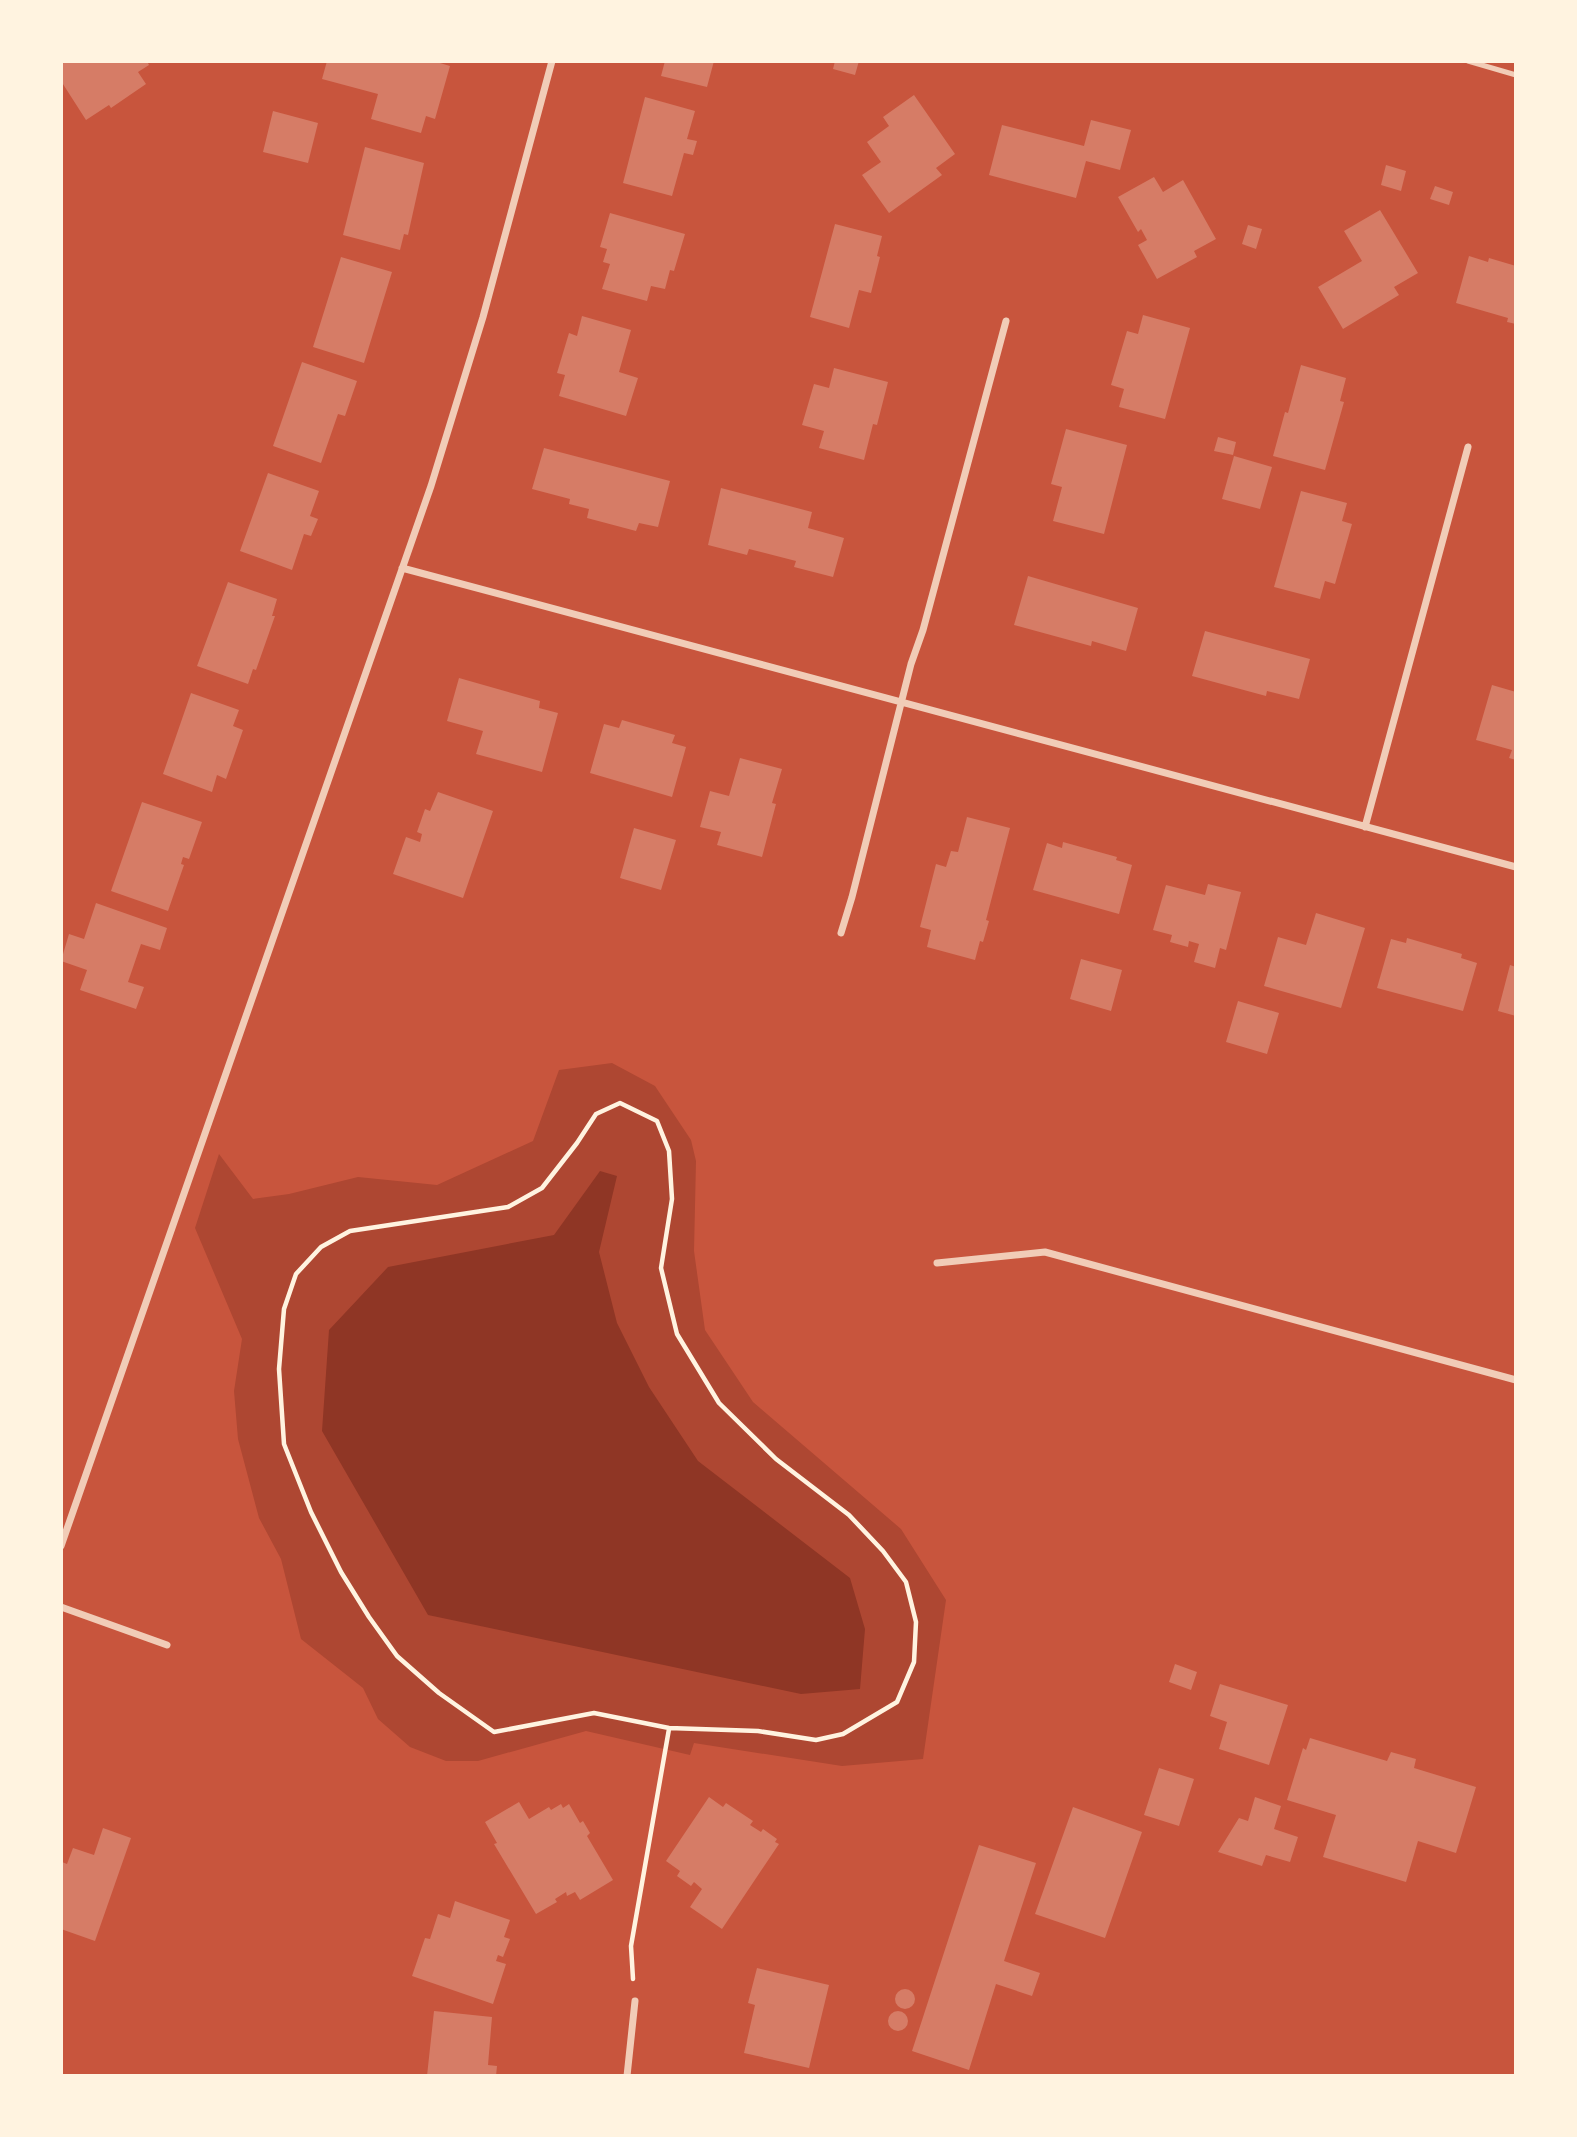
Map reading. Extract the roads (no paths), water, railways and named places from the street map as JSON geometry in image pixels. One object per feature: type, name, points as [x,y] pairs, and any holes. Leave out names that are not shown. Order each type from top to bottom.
[{"type":"street","points":[[61,1546],[402,568],[483,317],[552,61]]},
{"type":"street","points":[[841,933],[1006,321]]},
{"type":"street","points":[[1365,827],[1468,447]]},
{"type":"street","points":[[402,568],[1516,867]]},
{"type":"street","points":[[937,1263],[1045,1252],[1516,1380]]},
{"type":"street","points":[[61,1607],[167,1645]]},
{"type":"street","points":[[627,2076],[635,2001]]},
{"type":"lane","points":[[1468,61],[1516,75]]}]
